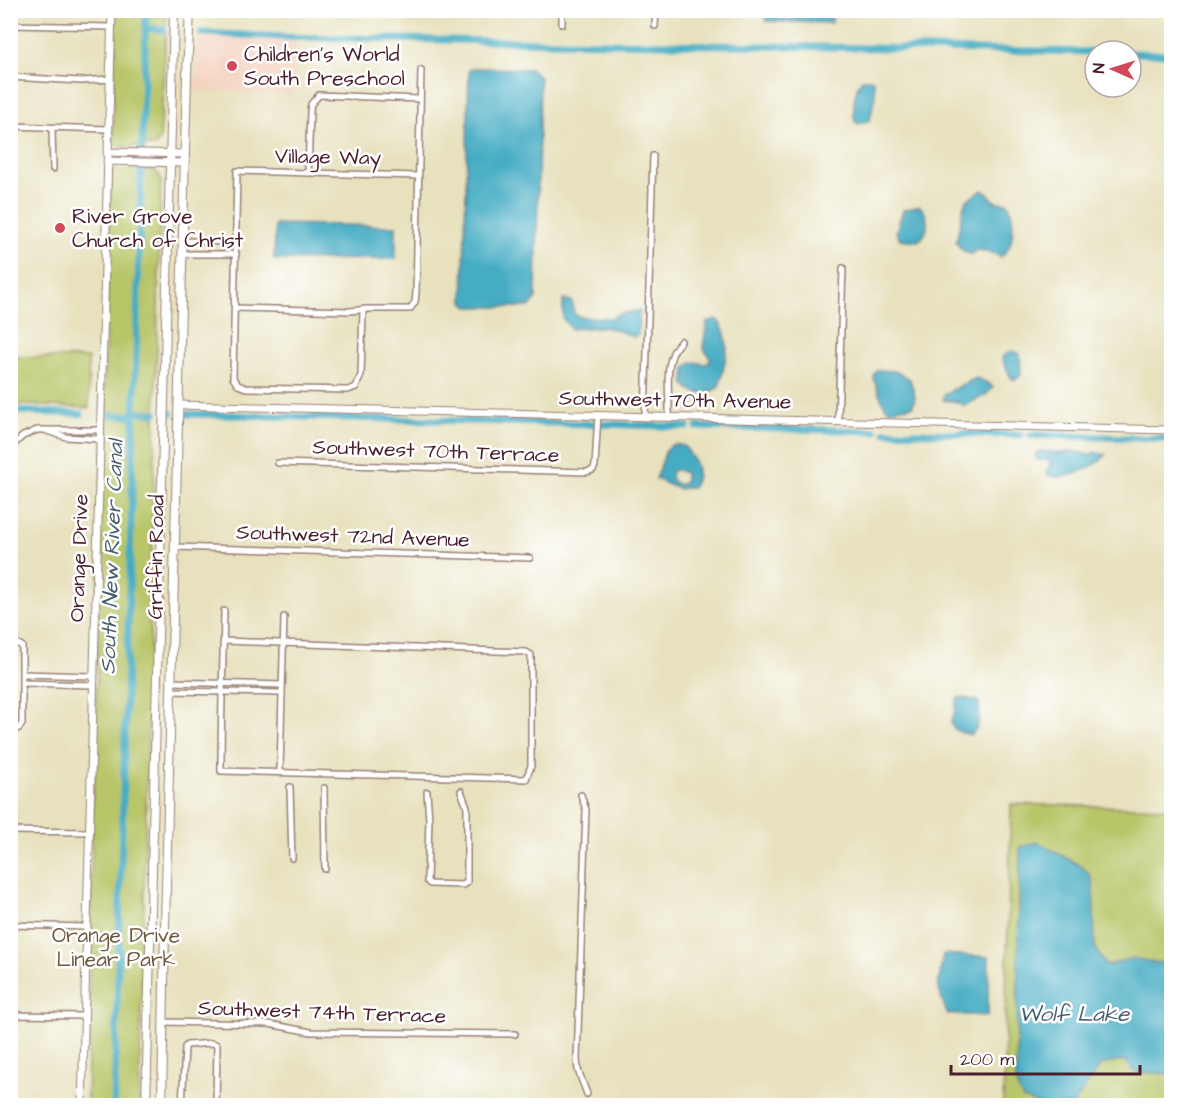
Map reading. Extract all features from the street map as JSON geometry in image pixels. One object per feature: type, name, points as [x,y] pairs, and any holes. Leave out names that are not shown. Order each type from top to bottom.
[{"type":"main road","name":"Griffin Road","points":[[146,1106],[174,10]]},
{"type":"main road","name":"Griffin Road","points":[[162,1106],[184,158],[190,10]]},
{"type":"main road","points":[[163,378],[167,394],[178,405]]},
{"type":"main road","points":[[162,414],[171,417],[178,429]]},
{"type":"main road","points":[[148,1004],[155,1017],[163,1022]]},
{"type":"main road","points":[[147,1030],[155,1034],[163,1044]]},
{"type":"street","name":"Orange Drive","points":[[82,1106],[112,10]]},
{"type":"street","points":[[562,10],[562,24]]},
{"type":"street","points":[[655,26],[656,10]]},
{"type":"street","points":[[10,25],[111,27]]},
{"type":"street","points":[[235,308],[350,311],[410,309],[415,302],[416,293],[421,70]]},
{"type":"street","points":[[10,77],[81,81],[110,79]]},
{"type":"street","points":[[308,173],[310,111],[314,99],[319,95],[420,99]]},
{"type":"street","points":[[10,126],[108,129]]},
{"type":"street","points":[[52,128],[53,169]]},
{"type":"street","points":[[107,152],[157,153],[169,158]]},
{"type":"street","points":[[645,416],[653,156]]},
{"type":"street","points":[[107,161],[157,162],[169,158],[184,158]]},
{"type":"street","name":"Village Way","points":[[236,242],[237,171],[418,176]]},
{"type":"street","points":[[182,241],[236,242],[233,378],[238,385],[246,388],[348,390],[356,387],[361,375],[363,310]]},
{"type":"street","points":[[182,254],[236,254]]},
{"type":"street","points":[[838,421],[843,268]]},
{"type":"street","points":[[669,416],[669,359],[673,348],[681,341]]},
{"type":"street","name":"Southwest 70th Avenue","points":[[178,405],[1172,430]]},
{"type":"street","name":"Southwest 70th Terrace","points":[[278,463],[587,472],[593,470],[595,466],[598,415]]},
{"type":"street","points":[[10,448],[27,433],[42,429],[99,430]]},
{"type":"street","points":[[42,429],[66,437],[99,439]]},
{"type":"street","name":"Southwest 72nd Avenue","points":[[175,547],[530,558]]},
{"type":"street","points":[[224,611],[221,771],[526,779],[531,766],[531,655],[526,652],[224,642]]},
{"type":"street","points":[[280,772],[284,617]]},
{"type":"street","points":[[10,640],[22,646],[23,674],[22,724],[11,732]]},
{"type":"street","points":[[23,674],[92,676]]},
{"type":"street","points":[[23,683],[92,685]]},
{"type":"street","points":[[171,686],[222,683],[282,685]]},
{"type":"street","points":[[171,686],[222,692],[282,693]]},
{"type":"street","points":[[290,787],[292,858]]},
{"type":"street","points":[[324,788],[325,869]]},
{"type":"street","points":[[427,792],[429,820],[427,881],[430,884],[463,885],[467,882],[467,807],[461,790]]},
{"type":"street","points":[[581,795],[586,810],[577,1059],[587,1094]]},
{"type":"street","points":[[10,831],[89,832]]},
{"type":"street","points":[[10,925],[86,927]]},
{"type":"street","points":[[10,1015],[83,1016]]},
{"type":"street","name":"Southwest 74th Terrace","points":[[163,1022],[269,1024],[311,1032],[515,1034]]},
{"type":"street","points":[[182,1106],[185,1047],[213,1043],[217,1045],[216,1106]]},
{"type":"shaded area","points":[[198,35],[296,38],[293,94],[195,91]]},
{"type":"green space","points":[[115,11],[167,11],[160,139],[155,146],[120,147],[113,141]]},
{"type":"green space","name":"Orange Drive Linear Park","points":[[115,167],[155,170],[161,178],[139,1105],[87,1106],[98,581],[111,173]]},
{"type":"green space","points":[[11,357],[88,358],[89,408],[11,404]]},
{"type":"green space","points":[[1011,804],[1171,808],[1171,1105],[1003,1106]]},
{"type":"water","points":[[766,11],[832,11],[832,23],[766,21]]},
{"type":"water","points":[[472,68],[531,69],[540,77],[536,299],[529,307],[469,307],[463,302],[469,71]]},
{"type":"water","points":[[862,79],[871,79],[874,82],[875,96],[870,120],[858,124],[854,117],[855,94]]},
{"type":"water","points":[[982,190],[988,193],[995,202],[1008,203],[1010,209],[1013,224],[1012,239],[1001,257],[980,250],[972,254],[967,253],[956,242],[964,205],[967,200]]},
{"type":"water","points":[[920,206],[927,220],[925,233],[918,241],[900,239],[896,232],[903,210]]},
{"type":"water","points":[[275,224],[396,226],[396,259],[274,260]]},
{"type":"water","points":[[563,300],[572,301],[574,314],[581,317],[612,318],[619,314],[640,310],[638,335],[634,337],[602,327],[571,329],[563,319]]},
{"type":"water","points":[[717,319],[727,343],[719,387],[709,392],[696,393],[684,384],[685,368],[693,362],[706,364],[711,360],[703,347],[707,322]]},
{"type":"water","points":[[1013,351],[1020,354],[1021,375],[1015,380],[1011,378],[1002,358]]},
{"type":"water","points":[[878,370],[895,371],[910,379],[915,396],[913,406],[889,410],[885,406],[874,379],[874,374]]},
{"type":"water","points":[[977,378],[990,384],[993,388],[986,395],[964,406],[958,402],[943,400],[947,393]]},
{"type":"water","points":[[673,444],[684,446],[688,451],[697,470],[693,487],[678,489],[656,479],[666,450]],"holes":[[[672,471],[685,473],[683,484],[676,484],[671,478]]]},
{"type":"water","points":[[1039,451],[1061,453],[1074,451],[1089,455],[1094,452],[1106,455],[1094,465],[1079,472],[1054,477],[1048,475],[1049,460],[1037,460],[1035,454]]},
{"type":"water","points":[[959,697],[978,701],[979,720],[971,735],[953,728],[951,722]]},
{"type":"water","name":"Wolf Lake","points":[[1038,842],[1081,866],[1089,873],[1093,883],[1095,947],[1106,966],[1130,959],[1158,963],[1171,956],[1171,1074],[1134,1072],[1125,1060],[1101,1065],[1074,1104],[1040,1105],[1023,1099],[1016,1084],[1020,847]]},
{"type":"water","points":[[943,954],[989,957],[988,1016],[947,1014],[938,987]]},
{"type":"waterway","name":"South New River Canal","points":[[114,1106],[146,10]]},
{"type":"waterway","points":[[146,28],[164,30]]},
{"type":"waterway","points":[[201,33],[284,37],[1083,52]]},
{"type":"waterway","points":[[1143,53],[1172,54]]},
{"type":"waterway","points":[[10,411],[81,414]]},
{"type":"waterway","points":[[134,412],[155,413]]},
{"type":"waterway","points":[[187,414],[592,424]]},
{"type":"waterway","points":[[111,415],[134,416]]},
{"type":"waterway","points":[[603,424],[687,427]]},
{"type":"waterway","points":[[697,427],[875,431]]},
{"type":"waterway","points":[[885,432],[1021,435]]},
{"type":"waterway","points":[[1031,435],[1172,439]]},
{"type":"place","name":"Children's World South Preschool","points":[[232,66]]},
{"type":"place","name":"River Grove Church of Christ","points":[[60,228]]}]
